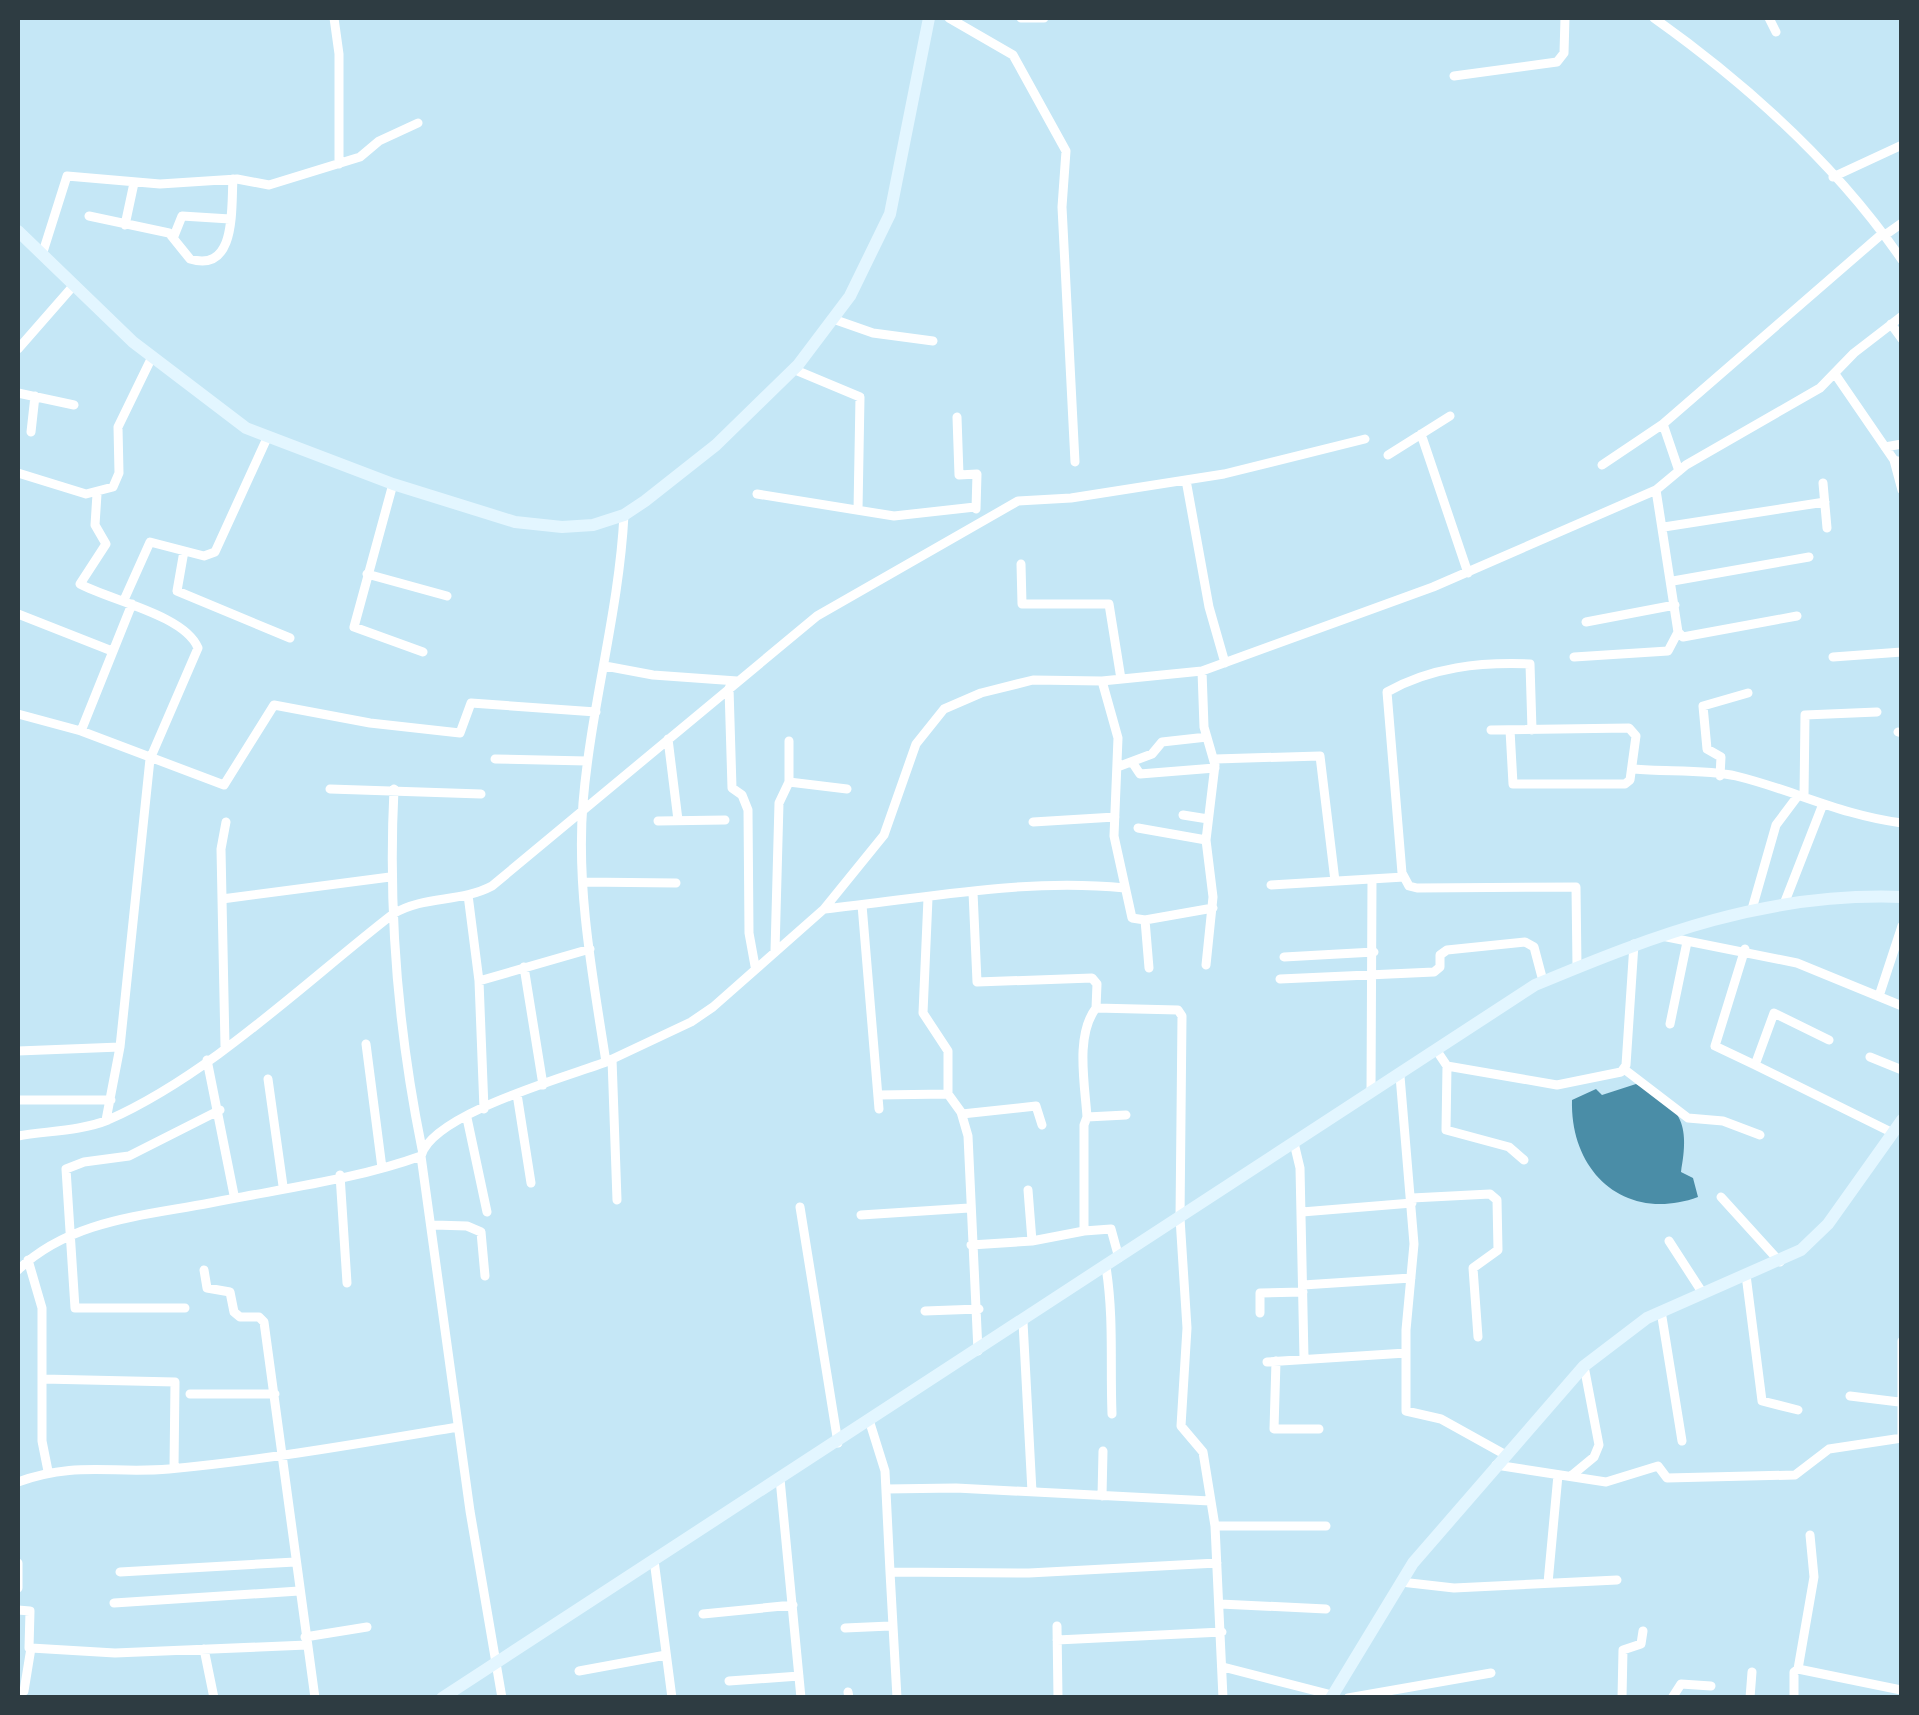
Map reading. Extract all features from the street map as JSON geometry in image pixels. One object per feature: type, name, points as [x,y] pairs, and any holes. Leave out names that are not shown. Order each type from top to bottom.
[{"type":"street","points":[[334,18],[339,164]]},
{"type":"street","points":[[18,231],[152,356],[246,428],[394,484],[537,526],[584,526],[624,515],[716,444],[793,369],[850,296],[890,214],[929,18]]},
{"type":"street","points":[[949,18],[1013,54],[1066,151],[1062,207],[1075,462]]},
{"type":"street","points":[[1020,18],[1044,18]]},
{"type":"street","points":[[1454,76],[1557,62],[1564,53],[1566,18]]},
{"type":"street","points":[[1654,18],[1757,96],[1834,177],[1902,260]]},
{"type":"street","points":[[1769,18],[1776,32]]},
{"type":"street","points":[[42,255],[65,177],[134,183],[233,179],[264,186],[360,157],[379,140],[418,123]]},
{"type":"street","points":[[1834,177],[1902,144]]},
{"type":"street","points":[[88,216],[174,236],[190,259],[208,260],[226,248],[233,179]]},
{"type":"street","points":[[125,225],[134,183]]},
{"type":"street","points":[[174,236],[182,216],[230,219]]},
{"type":"street","points":[[1602,465],[1662,424],[1884,234],[1902,223]]},
{"type":"street","points":[[18,350],[74,285]]},
{"type":"street","points":[[18,1270],[46,1246],[144,1212],[382,1168],[422,1152],[440,1130],[484,1108],[609,1061],[691,1022],[824,909],[884,834],[916,744],[944,709],[981,693],[1033,680],[1102,682],[1202,671],[1468,573],[1656,490],[1679,471],[1820,388],[1902,316]]},
{"type":"street","points":[[833,319],[873,333],[934,341]]},
{"type":"street","points":[[1892,324],[1902,339]]},
{"type":"street","points":[[18,473],[97,494],[116,482],[118,427],[152,356]]},
{"type":"street","points":[[793,369],[860,397],[858,510]]},
{"type":"street","points":[[1835,374],[1898,461],[1902,490]]},
{"type":"street","points":[[18,392],[74,405]]},
{"type":"street","points":[[31,432],[35,396]]},
{"type":"street","points":[[1388,455],[1450,416]]},
{"type":"street","points":[[957,417],[959,475],[976,474],[975,507],[979,521]]},
{"type":"street","points":[[1662,424],[1679,471]]},
{"type":"street","points":[[1421,434],[1468,573]]},
{"type":"street","points":[[81,730],[150,542],[204,556],[215,552],[268,436]]},
{"type":"street","points":[[18,1136],[106,1120],[207,1060],[392,914],[414,902],[468,895],[492,886],[818,616],[979,521],[1018,501],[1186,480],[1365,438]]},
{"type":"street","points":[[1886,447],[1902,444]]},
{"type":"street","points":[[1186,480],[1209,608],[1225,663]]},
{"type":"street","points":[[1823,483],[1827,528]]},
{"type":"street","points":[[394,484],[354,627],[423,652]]},
{"type":"street","points":[[1574,657],[1668,651],[1678,632],[1656,490]]},
{"type":"street","points":[[97,494],[95,524],[106,544],[80,584],[128,602],[189,634],[198,648],[150,759],[120,1047],[106,1120]]},
{"type":"street","points":[[757,494],[894,516],[975,507]]},
{"type":"street","points":[[1664,526],[1825,502]]},
{"type":"street","points":[[616,1200],[609,1061],[590,948],[582,808],[624,515]]},
{"type":"street","points":[[184,551],[176,591],[290,638]]},
{"type":"street","points":[[1673,581],[1809,558]]},
{"type":"street","points":[[1020,564],[1022,604],[1109,604],[1122,680]]},
{"type":"street","points":[[368,574],[447,596]]},
{"type":"street","points":[[1586,622],[1675,605]]},
{"type":"street","points":[[18,614],[112,651]]},
{"type":"street","points":[[1678,632],[1683,637],[1797,616]]},
{"type":"street","points":[[1833,657],[1902,652]]},
{"type":"street","points":[[1404,877],[1387,692],[1408,680],[1481,662],[1530,664],[1532,730]]},
{"type":"street","points":[[604,666],[738,681]]},
{"type":"street","points":[[1202,671],[1207,737],[1215,763],[1206,840],[1213,908],[1206,965]]},
{"type":"street","points":[[1102,682],[1118,738],[1120,766],[1114,836],[1132,918],[1145,920],[1181,910],[1213,908]]},
{"type":"street","points":[[728,688],[732,788],[742,795],[748,810],[748,933],[754,966]]},
{"type":"street","points":[[1720,776],[1721,757],[1707,749],[1703,706],[1748,692]]},
{"type":"street","points":[[18,714],[81,730],[224,785],[274,705],[370,724],[460,733],[470,703],[596,712]]},
{"type":"street","points":[[1752,908],[1776,825],[1801,797],[1805,715],[1877,712]]},
{"type":"street","points":[[1490,730],[1633,729],[1634,769],[1625,784],[1512,784],[1510,730]]},
{"type":"street","points":[[1120,766],[1152,754],[1166,742],[1207,737]]},
{"type":"street","points":[[668,740],[678,820]]},
{"type":"street","points":[[775,951],[778,804],[789,782],[789,741]]},
{"type":"street","points":[[1132,762],[1140,774],[1215,763],[1320,756],[1335,881]]},
{"type":"street","points":[[495,759],[587,761]]},
{"type":"street","points":[[1634,769],[1733,775],[1838,812],[1902,823]]},
{"type":"street","points":[[789,782],[847,789]]},
{"type":"street","points":[[330,789],[482,794]]},
{"type":"street","points":[[394,789],[392,914],[412,1097],[434,1225],[458,1427],[502,1698]]},
{"type":"street","points":[[1784,904],[1823,804]]},
{"type":"street","points":[[1182,815],[1208,819]]},
{"type":"street","points":[[1033,822],[1115,817]]},
{"type":"street","points":[[658,820],[725,820]]},
{"type":"street","points":[[225,1046],[220,850],[226,822]]},
{"type":"street","points":[[1138,828],[1206,840]]},
{"type":"street","points":[[222,899],[390,877]]},
{"type":"street","points":[[1271,885],[1404,877],[1417,888],[1576,886],[1577,967]]},
{"type":"street","points":[[1372,879],[1372,1092]]},
{"type":"street","points":[[584,882],[676,883]]},
{"type":"street","points":[[824,909],[1034,882],[1125,888]]},
{"type":"street","points":[[973,892],[976,982],[1092,978],[1096,984],[1096,1008],[1090,1016],[1084,1052],[1084,1232]]},
{"type":"street","points":[[468,895],[478,982],[484,1108]]},
{"type":"street","points":[[442,1698],[1543,982],[1634,944],[1752,908],[1902,897]]},
{"type":"street","points":[[928,898],[923,1012],[948,1051],[948,1094],[962,1114],[968,1136],[978,1351]]},
{"type":"street","points":[[862,905],[879,1108]]},
{"type":"street","points":[[1145,920],[1149,968]]},
{"type":"street","points":[[1879,996],[1902,926]]},
{"type":"street","points":[[1659,936],[1797,963],[1902,1006]]},
{"type":"street","points":[[1280,978],[1434,972],[1440,967],[1440,955],[1447,950],[1525,942],[1534,946],[1543,982]]},
{"type":"street","points":[[1670,1024],[1687,942]]},
{"type":"street","points":[[1624,1069],[1634,944]]},
{"type":"street","points":[[478,982],[590,948]]},
{"type":"street","points":[[1745,950],[1715,1046],[1893,1133]]},
{"type":"street","points":[[1284,957],[1374,952]]},
{"type":"street","points":[[524,967],[543,1085]]},
{"type":"street","points":[[1096,1008],[1178,1010],[1182,1016],[1180,1218],[1187,1328],[1181,1426],[1200,1446],[1214,1526],[1223,1698]]},
{"type":"street","points":[[1755,1064],[1774,1013],[1829,1040]]},
{"type":"street","points":[[366,1044],[382,1168]]},
{"type":"street","points":[[18,1051],[120,1047]]},
{"type":"street","points":[[1436,1051],[1446,1066],[1446,1130],[1509,1147],[1524,1160]]},
{"type":"street","points":[[1870,1057],[1902,1070]]},
{"type":"street","points":[[207,1060],[234,1195]]},
{"type":"street","points":[[1446,1066],[1557,1086],[1624,1069]]},
{"type":"street","points":[[1624,1069],[1688,1118],[1728,1123],[1760,1135]]},
{"type":"street","points":[[1400,1076],[1412,1200],[1406,1411],[1442,1420],[1504,1454]]},
{"type":"street","points":[[268,1079],[283,1186]]},
{"type":"street","points":[[517,1094],[531,1182]]},
{"type":"street","points":[[878,1095],[948,1094]]},
{"type":"street","points":[[20,1100],[111,1100]]},
{"type":"street","points":[[962,1114],[1036,1106],[1042,1125]]},
{"type":"street","points":[[186,1308],[79,1311],[73,1302],[66,1170],[70,1166],[129,1156],[220,1110]]},
{"type":"street","points":[[1087,1117],[1126,1115]]},
{"type":"street","points":[[467,1118],[487,1212]]},
{"type":"street","points":[[1223,1667],[1332,1696],[1401,1582],[1493,1465],[1584,1366],[1661,1311],[1801,1250],[1828,1224],[1902,1120]]},
{"type":"street","points":[[1294,1143],[1302,1212],[1304,1358]]},
{"type":"street","points":[[340,1175],[347,1283]]},
{"type":"street","points":[[1028,1190],[1032,1241]]},
{"type":"street","points":[[1302,1212],[1490,1194],[1496,1200],[1498,1250],[1473,1268],[1478,1337]]},
{"type":"street","points":[[1721,1197],[1780,1262]]},
{"type":"street","points":[[800,1207],[838,1443]]},
{"type":"street","points":[[862,1215],[969,1208]]},
{"type":"street","points":[[434,1225],[467,1226],[481,1232],[486,1276]]},
{"type":"street","points":[[972,1245],[1111,1229],[1119,1258]]},
{"type":"street","points":[[1669,1241],[1702,1292]]},
{"type":"street","points":[[28,1260],[42,1308],[42,1441],[48,1471]]},
{"type":"street","points":[[1106,1267],[1114,1324],[1110,1348],[1112,1414]]},
{"type":"street","points":[[204,1270],[202,1289],[230,1292],[234,1312],[240,1317],[259,1317],[264,1322],[315,1698]]},
{"type":"street","points":[[1746,1275],[1762,1401],[1798,1410]]},
{"type":"street","points":[[1260,1313],[1260,1293],[1411,1278]]},
{"type":"street","points":[[925,1311],[979,1309]]},
{"type":"street","points":[[1661,1311],[1682,1441]]},
{"type":"street","points":[[1023,1322],[1032,1492]]},
{"type":"street","points":[[1493,1465],[1614,1482],[1658,1466],[1667,1478],[1795,1475],[1829,1449],[1902,1438],[1902,1341]]},
{"type":"street","points":[[1319,1428],[1274,1430],[1272,1362],[1406,1353]]},
{"type":"street","points":[[1571,1476],[1594,1457],[1598,1444],[1584,1366]]},
{"type":"street","points":[[43,1379],[175,1382],[174,1468]]},
{"type":"street","points":[[190,1394],[275,1394]]},
{"type":"street","points":[[1850,1396],[1900,1402]]},
{"type":"street","points":[[870,1422],[886,1489],[890,1626],[897,1698]]},
{"type":"street","points":[[18,1482],[48,1471],[174,1468],[284,1456],[458,1427]]},
{"type":"street","points":[[1102,1496],[1103,1452]]},
{"type":"street","points":[[1548,1584],[1558,1475]]},
{"type":"street","points":[[780,1479],[801,1698]]},
{"type":"street","points":[[886,1489],[1210,1501]]},
{"type":"street","points":[[1214,1526],[1326,1526]]},
{"type":"street","points":[[1794,1698],[1794,1672],[1798,1669],[1814,1577],[1810,1535]]},
{"type":"street","points":[[654,1560],[672,1698]]},
{"type":"street","points":[[120,1572],[296,1562]]},
{"type":"street","points":[[890,1572],[1029,1572],[1217,1562]]},
{"type":"street","points":[[18,1563],[18,1588]]},
{"type":"street","points":[[1401,1582],[1454,1588],[1617,1580]]},
{"type":"street","points":[[114,1602],[299,1590]]},
{"type":"street","points":[[703,1614],[792,1604]]},
{"type":"street","points":[[1220,1604],[1326,1609]]},
{"type":"street","points":[[18,1610],[30,1611],[21,1694]]},
{"type":"street","points":[[845,1628],[890,1626]]},
{"type":"street","points":[[1058,1626],[1058,1698]]},
{"type":"street","points":[[29,1648],[116,1653],[204,1649],[306,1641],[367,1627]]},
{"type":"street","points":[[1057,1640],[1222,1632]]},
{"type":"street","points":[[1622,1698],[1622,1650],[1641,1644],[1642,1632]]},
{"type":"street","points":[[204,1649],[214,1698]]},
{"type":"street","points":[[579,1671],[666,1655]]},
{"type":"street","points":[[1798,1669],[1901,1689],[1901,1698]]},
{"type":"street","points":[[1750,1698],[1752,1672]]},
{"type":"street","points":[[1348,1698],[1491,1673]]},
{"type":"street","points":[[729,1681],[799,1676]]},
{"type":"street","points":[[1672,1698],[1680,1684],[1710,1686]]},
{"type":"water","points":[[1636,1084],[1664,1100],[1679,1118],[1684,1141],[1681,1172],[1693,1178],[1698,1197],[1648,1203],[1626,1197],[1592,1170],[1581,1150],[1572,1100],[1596,1089],[1602,1095]]}]
